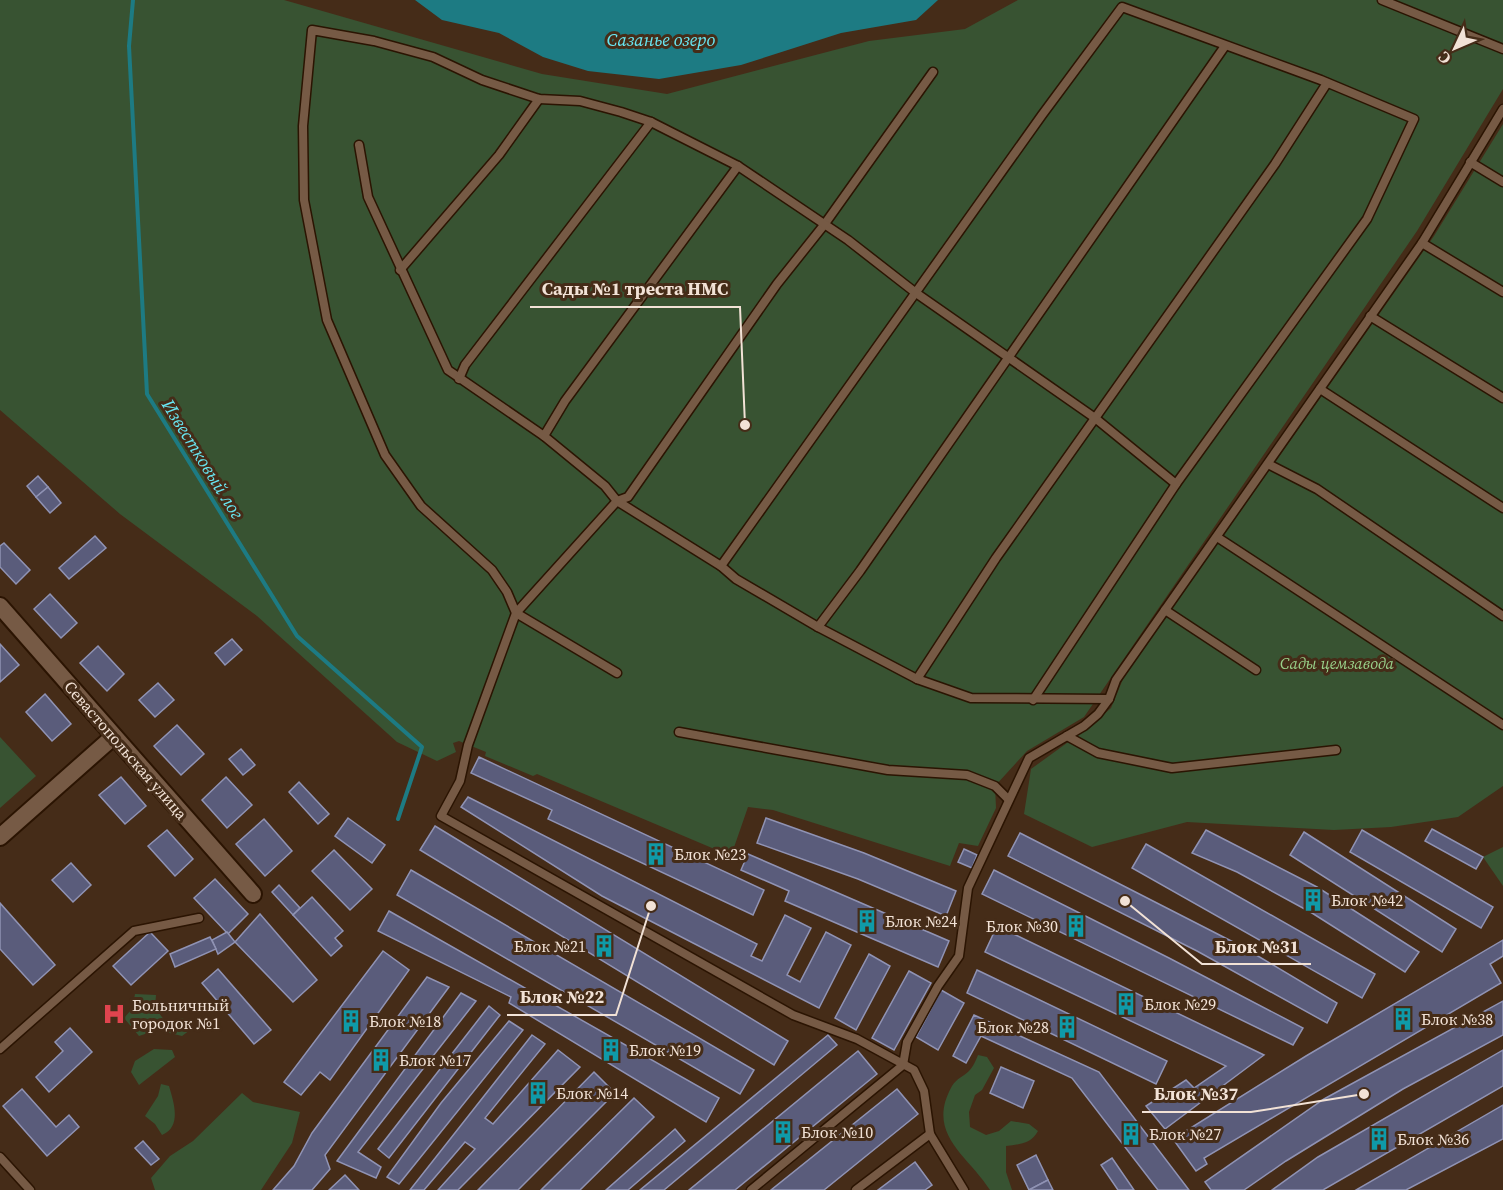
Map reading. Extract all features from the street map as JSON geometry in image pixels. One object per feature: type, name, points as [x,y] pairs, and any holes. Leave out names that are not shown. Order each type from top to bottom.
[{"type":"street","name":"Севастопольская улица","points":[[0,606],[254,894]]},
{"type":"street","points":[[0,837],[114,737]]},
{"type":"lane","points":[[1382,0],[1503,50]]},
{"type":"lane","points":[[721,566],[1122,7],[1327,83],[1414,119],[1367,219],[1176,484],[1033,700]]},
{"type":"lane","points":[[617,673],[516,613],[507,592],[492,570],[421,506],[385,455],[327,320],[304,200],[303,126],[312,30],[374,41],[433,57],[482,80],[539,99],[580,101],[651,122],[738,166],[848,240],[916,293],[1095,417],[1176,484]]},
{"type":"lane","points":[[818,627],[1225,46]]},
{"type":"lane","points":[[933,72],[824,225],[771,294],[628,497],[617,501],[516,613],[468,745],[460,780],[441,816],[793,1015],[857,1039],[914,1070],[924,1091],[930,1134],[964,1190]]},
{"type":"lane","points":[[916,679],[996,558],[1275,164],[1327,83]]},
{"type":"lane","points":[[400,270],[499,155],[539,99]]},
{"type":"lane","points":[[751,1190],[903,1065],[907,1042],[938,986],[960,956],[968,888],[1029,758],[1084,726],[1109,699],[1116,680],[1422,243],[1503,109]]},
{"type":"lane","points":[[459,379],[465,365],[651,122]]},
{"type":"lane","points":[[359,145],[368,197],[448,370],[544,436],[605,486],[617,501],[721,566],[735,579],[818,627],[916,679],[971,698],[1109,699]]},
{"type":"lane","points":[[1470,162],[1503,182]]},
{"type":"lane","points":[[544,436],[566,401],[738,166]]},
{"type":"lane","points":[[1422,243],[1503,292]]},
{"type":"lane","points":[[1370,316],[1503,398]]},
{"type":"lane","points":[[1320,389],[1503,508]]},
{"type":"lane","points":[[1268,464],[1317,489],[1503,616]]},
{"type":"lane","points":[[1217,537],[1503,725]]},
{"type":"lane","points":[[1165,610],[1256,670]]},
{"type":"lane","points":[[679,732],[888,770],[967,775],[995,786],[1008,799]]},
{"type":"lane","points":[[1067,736],[1098,753],[1172,768],[1336,750]]},
{"type":"lane","points":[[0,1049],[134,931],[200,918]]},
{"type":"lane","points":[[856,1190],[930,1134]]},
{"type":"lane","points":[[0,1156],[30,1190]]},
{"type":"green space","points":[[0,0],[284,0],[542,74],[667,94],[869,41],[965,29],[1018,0],[1503,0],[1503,89],[1417,231],[1084,717],[1027,751],[995,786],[996,808],[978,846],[959,843],[950,866],[773,810],[748,807],[731,856],[537,774],[533,776],[485,756],[486,752],[459,741],[453,743],[456,752],[437,761],[397,742],[257,616],[120,514],[0,410]]},
{"type":"green space","name":"Сады цемзавода","points":[[1503,124],[1503,786],[1458,817],[1391,827],[1334,830],[1187,822],[1092,847],[1024,814],[1031,769],[1111,708],[1123,679],[1434,236]]},
{"type":"green space","points":[[0,737],[36,776],[0,808]]},
{"type":"green space","points":[[1503,847],[1503,886],[1483,857]]},
{"type":"green space","points":[[135,994],[156,995],[155,1008],[165,1021],[185,1018],[190,1030],[182,1036],[157,1030],[139,1036],[124,1018],[132,1009]]},
{"type":"green space","points":[[154,1049],[172,1050],[175,1057],[139,1085],[131,1072],[135,1061]]},
{"type":"green space","points":[[978,1055],[987,1057],[994,1068],[982,1090],[975,1095],[969,1112],[970,1127],[986,1135],[999,1131],[1011,1121],[1029,1124],[1038,1131],[1028,1141],[1006,1146],[1006,1172],[1012,1190],[990,1190],[946,1131],[943,1118],[945,1103],[952,1086],[967,1073]]},
{"type":"green space","points":[[161,1084],[169,1086],[175,1114],[172,1126],[162,1135],[155,1124],[145,1116],[158,1096]]},
{"type":"green space","points":[[242,1093],[253,1102],[300,1112],[292,1143],[261,1190],[155,1190],[151,1178],[170,1156],[193,1141]]},
{"type":"water","name":"Сазанье озеро","points":[[415,0],[938,0],[916,20],[841,33],[741,65],[659,79],[588,71],[543,57],[499,33],[442,20]]},
{"type":"building","points":[[38,476],[48,487],[36,497],[27,486]]},
{"type":"building","points":[[48,487],[61,503],[50,513],[36,497]]},
{"type":"building","points":[[95,536],[106,548],[69,579],[59,568]]},
{"type":"building","points":[[4,543],[30,570],[16,584],[0,567],[0,546]]},
{"type":"building","points":[[50,594],[77,623],[61,638],[34,609]]},
{"type":"building","points":[[232,639],[242,650],[225,665],[215,653]]},
{"type":"building","points":[[0,644],[19,665],[0,682]]},
{"type":"building","points":[[98,646],[124,674],[107,691],[80,663]]},
{"type":"building","points":[[158,683],[174,700],[155,717],[139,700]]},
{"type":"building","points":[[45,694],[71,724],[52,741],[26,712]]},
{"type":"building","points":[[177,725],[204,754],[181,775],[154,746]]},
{"type":"building","points":[[241,749],[255,765],[243,775],[229,759]]},
{"type":"building","name":"Блок №23","points":[[479,757],[764,890],[753,915],[548,819],[552,810],[471,773]]},
{"type":"building","points":[[121,777],[146,806],[125,824],[99,795]]},
{"type":"building","points":[[226,777],[252,805],[227,828],[202,800]]},
{"type":"building","points":[[299,782],[329,814],[318,824],[289,792]]},
{"type":"building","points":[[468,797],[757,944],[751,956],[762,961],[785,915],[811,928],[787,975],[800,982],[826,932],[851,945],[819,1008],[602,896],[461,807]]},
{"type":"building","points":[[348,818],[385,845],[372,863],[335,836]]},
{"type":"building","name":"Блок №24","points":[[766,818],[864,853],[956,891],[946,916],[858,879],[757,843]]},
{"type":"building","points":[[264,819],[292,851],[265,876],[236,844]]},
{"type":"building","name":"Блок №21","points":[[435,826],[788,1041],[774,1065],[420,850]]},
{"type":"building","points":[[1432,829],[1483,857],[1476,869],[1425,841]]},
{"type":"building","points":[[167,830],[193,859],[175,876],[148,846]]},
{"type":"building","name":"Блок №42","points":[[1206,830],[1317,887],[1419,952],[1405,972],[1312,913],[1237,872],[1192,853]]},
{"type":"building","points":[[1362,830],[1493,907],[1481,928],[1350,852]]},
{"type":"building","points":[[1304,832],[1456,929],[1442,952],[1290,855]]},
{"type":"building","points":[[1020,833],[1241,946],[1337,1003],[1327,1023],[1197,951],[1008,856]]},
{"type":"building","points":[[1146,844],[1375,974],[1362,998],[1132,868]]},
{"type":"building","points":[[964,849],[977,855],[972,868],[958,862]]},
{"type":"building","points":[[334,850],[372,889],[350,910],[312,871]]},
{"type":"building","name":"Блок №24","points":[[748,854],[949,941],[938,967],[785,901],[789,891],[741,870]]},
{"type":"building","points":[[71,863],[91,885],[73,902],[52,880]]},
{"type":"building","points":[[411,870],[754,1070],[740,1094],[397,895]]},
{"type":"building","name":"Блок №30","points":[[994,870],[1303,1028],[1293,1045],[982,894]]},
{"type":"building","points":[[215,879],[248,914],[228,934],[194,898]]},
{"type":"building","points":[[279,885],[300,908],[293,915],[272,892]]},
{"type":"building","points":[[312,897],[343,931],[335,938],[342,946],[331,956],[293,915]]},
{"type":"building","points":[[0,903],[55,965],[33,985],[0,949]]},
{"type":"building","name":"Блок №19","points":[[389,911],[719,1098],[706,1122],[509,1003],[511,997],[378,931]]},
{"type":"building","points":[[260,914],[317,980],[293,1002],[235,942]]},
{"type":"building","name":"Блок №29","points":[[997,926],[1264,1055],[1165,1129],[1146,1106],[1186,1080],[1194,1088],[1226,1066],[985,952]]},
{"type":"building","points":[[150,932],[168,951],[131,985],[113,966]]},
{"type":"building","points":[[227,932],[235,942],[218,954],[212,940]]},
{"type":"building","points":[[210,937],[216,949],[175,967],[170,954]]},
{"type":"building","name":"Блок №38","points":[[1503,940],[1503,956],[1490,964],[1501,983],[1204,1158],[1207,1164],[1196,1171],[1173,1139],[1306,1056]]},
{"type":"building","name":"Блок №18","points":[[383,951],[409,970],[330,1080],[320,1072],[301,1095],[284,1082]]},
{"type":"building","points":[[869,954],[890,966],[856,1030],[835,1018]]},
{"type":"building","points":[[218,969],[271,1030],[254,1044],[202,983]]},
{"type":"building","name":"Блок №28","points":[[977,970],[1167,1061],[1156,1084],[967,993]]},
{"type":"building","points":[[909,971],[931,983],[894,1050],[872,1038]]},
{"type":"building","name":"Блок №17","points":[[427,977],[449,987],[325,1155],[330,1169],[312,1190],[273,1190],[294,1166],[312,1133]]},
{"type":"building","points":[[941,990],[964,1003],[938,1050],[916,1037]]},
{"type":"building","points":[[461,993],[476,1001],[358,1152],[381,1167],[376,1178],[337,1161]]},
{"type":"building","points":[[1503,1001],[1503,1035],[1403,1089],[1286,1161],[1244,1190],[1211,1190],[1205,1182],[1324,1099]]},
{"type":"building","points":[[489,1006],[500,1015],[389,1158],[378,1149]]},
{"type":"building","name":"Блок №27","points":[[974,1015],[1099,1072],[1189,1190],[1158,1190],[1072,1078],[981,1036],[966,1063],[953,1056]]},
{"type":"building","points":[[509,1021],[523,1030],[399,1184],[387,1177],[441,1103]]},
{"type":"building","points":[[70,1028],[92,1052],[49,1092],[36,1077],[63,1051],[55,1042]]},
{"type":"building","name":"Блок №14","points":[[532,1035],[545,1044],[485,1118],[493,1124],[558,1050],[580,1067],[458,1190],[438,1190],[475,1149],[465,1142],[424,1190],[410,1190]]},
{"type":"building","points":[[828,1035],[837,1045],[664,1190],[640,1190]]},
{"type":"building","name":"Блок №36","points":[[1503,1050],[1503,1086],[1323,1190],[1272,1190],[1318,1157]]},
{"type":"building","name":"Блок №10","points":[[858,1051],[877,1074],[735,1190],[689,1190]]},
{"type":"building","points":[[1001,1067],[1034,1081],[1023,1108],[990,1093]]},
{"type":"building","points":[[594,1072],[615,1093],[518,1190],[478,1190]]},
{"type":"building","points":[[22,1089],[56,1127],[69,1115],[79,1127],[47,1156],[3,1106]]},
{"type":"building","points":[[897,1089],[918,1114],[824,1190],[771,1190]]},
{"type":"building","points":[[634,1098],[654,1117],[580,1190],[541,1190]]},
{"type":"building","points":[[1503,1105],[1503,1139],[1406,1190],[1356,1190]]},
{"type":"building","points":[[675,1129],[685,1141],[628,1190],[606,1190]]},
{"type":"building","points":[[143,1141],[159,1159],[151,1165],[135,1148]]},
{"type":"building","points":[[1036,1155],[1048,1180],[1029,1190],[1017,1165]]},
{"type":"building","name":"Блок №27","points":[[1112,1158],[1134,1190],[1118,1190],[1101,1165]]},
{"type":"building","points":[[915,1162],[932,1185],[925,1190],[878,1190]]},
{"type":"building","points":[[345,1175],[359,1190],[329,1190]]},
{"type":"building","points":[[1048,1180],[1053,1190],[1029,1190]]},
{"type":"waterway","name":"Известковый лог","points":[[133,0],[129,46],[147,394],[297,636],[422,747],[398,819]]},
{"type":"place","name":"Сады №1 треста НМС","points":[[745,425]]},
{"type":"place","name":"Блок №23","points":[[656,854]]},
{"type":"place","name":"Блок №42","points":[[1313,900]]},
{"type":"place","name":"Блок №31","points":[[1125,901]]},
{"type":"place","name":"Блок №22","points":[[651,906]]},
{"type":"place","name":"Блок №24","points":[[867,921]]},
{"type":"place","name":"Блок №30","points":[[1076,926]]},
{"type":"place","name":"Блок №21","points":[[604,946]]},
{"type":"place","name":"Блок №29","points":[[1126,1004]]},
{"type":"place","name":"Больничный городок №1","points":[[114,1014]]},
{"type":"place","name":"Блок №38","points":[[1403,1019]]},
{"type":"place","name":"Блок №18","points":[[351,1021]]},
{"type":"place","name":"Блок №28","points":[[1067,1027]]},
{"type":"place","name":"Блок №19","points":[[611,1050]]},
{"type":"place","name":"Блок №17","points":[[381,1060]]},
{"type":"place","name":"Блок №14","points":[[538,1093]]},
{"type":"place","name":"Блок №37","points":[[1364,1094]]},
{"type":"place","name":"Блок №10","points":[[783,1132]]},
{"type":"place","name":"Блок №27","points":[[1131,1134]]},
{"type":"place","name":"Блок №36","points":[[1379,1139]]}]
